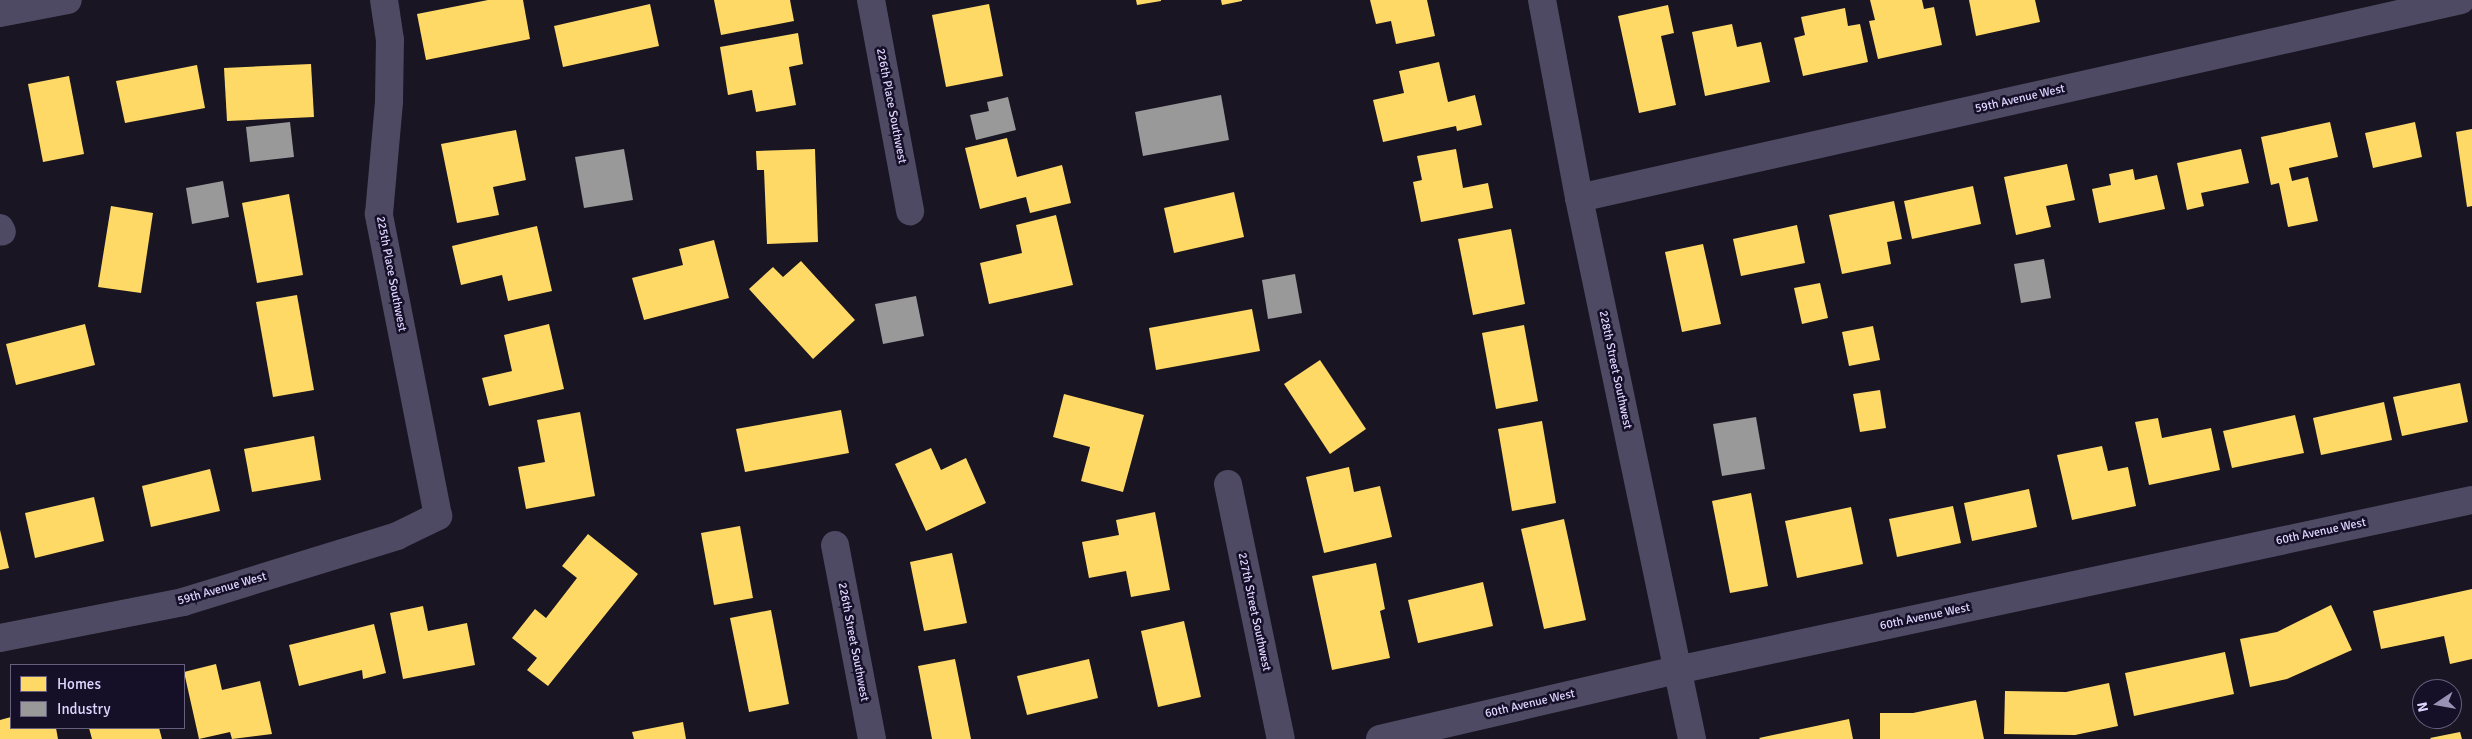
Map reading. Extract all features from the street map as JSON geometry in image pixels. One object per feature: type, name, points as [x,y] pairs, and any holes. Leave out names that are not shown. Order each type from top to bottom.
[{"type":"street","points":[[0,13],[39,3],[68,0]]},
{"type":"street","name":"225th Place Southwest","points":[[384,0],[390,40],[389,101],[378,214],[438,516]]},
{"type":"street","name":"226th Place Southwest","points":[[870,0],[910,212]]},
{"type":"street","name":"228th Street Southwest","points":[[1542,0],[1579,198],[1692,739]]},
{"type":"street","name":"59th Avenue West","points":[[1579,198],[2461,0]]},
{"type":"street","name":"227th Street Southwest","points":[[1228,484],[1280,739]]},
{"type":"street","name":"60th Avenue West","points":[[1380,739],[1677,670],[2472,500]]},
{"type":"street","name":"59th Avenue West","points":[[0,638],[183,602],[397,536],[438,516]]},
{"type":"street","name":"226th Street Southwest","points":[[834,545],[872,739]]},
{"type":"building: Homes","points":[[488,0],[523,0],[530,39],[426,60],[417,14]]},
{"type":"building: Homes","points":[[714,0],[790,0],[794,21],[721,35]]},
{"type":"building: Homes","points":[[1136,0],[1161,0],[1161,1],[1137,5]]},
{"type":"building: Homes","points":[[1221,0],[1242,0],[1242,1],[1222,5]]},
{"type":"building: Homes","points":[[1370,0],[1427,0],[1435,36],[1396,44],[1391,21],[1376,24]]},
{"type":"building: Homes","points":[[1870,0],[1922,0],[1924,9],[1934,7],[1942,45],[1878,59],[1869,21],[1875,20]]},
{"type":"building: Homes","points":[[1969,0],[2035,0],[2040,22],[1976,36]]},
{"type":"building: Homes","points":[[650,4],[659,46],[563,67],[554,26]]},
{"type":"building: Homes","points":[[989,4],[1003,76],[946,87],[932,15]]},
{"type":"building: Homes","points":[[1668,5],[1674,33],[1661,36],[1676,105],[1639,113],[1618,16]]},
{"type":"building: Homes","points":[[1845,8],[1848,26],[1860,24],[1868,62],[1803,76],[1794,38],[1805,35],[1801,17]]},
{"type":"building: Homes","points":[[1732,24],[1737,47],[1761,42],[1770,82],[1705,96],[1692,32]]},
{"type":"building: Homes","points":[[798,33],[803,64],[789,67],[796,105],[756,112],[752,90],[728,95],[720,47]]},
{"type":"building: Homes","points":[[1439,62],[1448,102],[1475,95],[1482,125],[1457,131],[1456,126],[1383,142],[1373,100],[1404,93],[1399,71]]},
{"type":"building: Homes","points":[[311,64],[314,117],[227,121],[224,68]]},
{"type":"building: Homes","points":[[197,65],[205,108],[125,123],[116,81]]},
{"type":"building: Homes","points":[[69,76],[84,154],[43,162],[28,84]]},
{"type":"building: Homes","points":[[2330,122],[2338,157],[2289,168],[2292,181],[2308,177],[2318,221],[2288,227],[2279,183],[2271,185],[2261,137]]},
{"type":"building: Homes","points":[[2415,122],[2422,157],[2373,168],[2365,133]]},
{"type":"building: Homes","points":[[2472,129],[2472,206],[2467,207],[2456,132]]},
{"type":"building: Homes","points":[[516,130],[526,180],[493,187],[499,215],[457,223],[441,144]]},
{"type":"building: Homes","points":[[1007,138],[1017,177],[1062,165],[1071,203],[1030,213],[1026,197],[980,209],[965,148]]},
{"type":"building: Homes","points":[[815,149],[818,242],[767,244],[764,170],[757,170],[756,151]]},
{"type":"building: Homes","points":[[1456,149],[1463,188],[1488,183],[1493,208],[1421,222],[1413,182],[1422,180],[1417,156]]},
{"type":"building: Homes","points":[[2241,149],[2249,183],[2201,193],[2204,206],[2187,210],[2177,163]]},
{"type":"building: Homes","points":[[2067,164],[2075,200],[2046,206],[2051,227],[2016,235],[2004,177]]},
{"type":"building: Homes","points":[[2133,169],[2135,180],[2157,175],[2165,209],[2099,223],[2092,189],[2111,185],[2109,174]]},
{"type":"building: Homes","points":[[1973,186],[1981,224],[1912,239],[1904,201]]},
{"type":"building: Homes","points":[[1234,192],[1244,237],[1174,253],[1164,208]]},
{"type":"building: Homes","points":[[289,194],[303,275],[257,283],[242,203]]},
{"type":"building: Homes","points":[[1894,201],[1902,239],[1887,242],[1891,264],[1842,274],[1829,215]]},
{"type":"building: Homes","points":[[111,206],[153,213],[141,293],[98,287]]},
{"type":"building: Homes","points":[[1056,215],[1073,285],[989,304],[980,263],[1022,253],[1016,225]]},
{"type":"building: Homes","points":[[1797,225],[1805,263],[1741,276],[1733,239]]},
{"type":"building: Homes","points":[[537,226],[552,291],[508,301],[502,275],[461,285],[452,246]]},
{"type":"building: Homes","points":[[1511,229],[1525,304],[1473,315],[1458,239]]},
{"type":"building: Homes","points":[[714,240],[729,298],[644,320],[632,278],[683,265],[679,249]]},
{"type":"building: Homes","points":[[1703,244],[1721,324],[1682,332],[1665,252]]},
{"type":"building: Homes","points":[[801,261],[855,320],[813,359],[749,289],[773,267],[783,277]]},
{"type":"building: Homes","points":[[1820,283],[1828,318],[1802,324],[1794,288]]},
{"type":"building: Homes","points":[[297,295],[314,390],[273,397],[256,302]]},
{"type":"building: Homes","points":[[1252,309],[1260,351],[1156,370],[1149,328]]},
{"type":"building: Homes","points":[[85,324],[95,365],[16,385],[6,344]]},
{"type":"building: Homes","points":[[549,324],[564,389],[489,406],[482,378],[512,371],[504,335]]},
{"type":"building: Homes","points":[[1524,325],[1538,401],[1496,409],[1482,333]]},
{"type":"building: Homes","points":[[1873,326],[1880,360],[1849,366],[1842,332]]},
{"type":"building: Homes","points":[[1320,360],[1366,429],[1330,454],[1284,384]]},
{"type":"building: Homes","points":[[2460,383],[2468,422],[2402,436],[2393,397]]},
{"type":"building: Homes","points":[[1880,390],[1886,428],[1860,432],[1853,394]]},
{"type":"building: Homes","points":[[1064,394],[1144,415],[1123,492],[1081,481],[1090,447],[1053,437]]},
{"type":"building: Homes","points":[[2384,402],[2392,440],[2321,455],[2313,418]]},
{"type":"building: Homes","points":[[841,410],[849,453],[745,472],[736,429]]},
{"type":"building: Homes","points":[[580,412],[595,496],[526,509],[518,467],[545,462],[537,420]]},
{"type":"building: Homes","points":[[2295,415],[2304,453],[2232,468],[2223,431]]},
{"type":"building: Homes","points":[[2158,418],[2162,438],[2211,428],[2220,470],[2149,485],[2135,422]]},
{"type":"building: Homes","points":[[1542,421],[1556,503],[1512,511],[1498,429]]},
{"type":"building: Homes","points":[[314,436],[321,480],[252,492],[244,449]]},
{"type":"building: Homes","points":[[2102,446],[2108,471],[2128,467],[2136,506],[2072,520],[2057,455]]},
{"type":"building: Homes","points":[[931,448],[941,470],[966,458],[986,503],[926,531],[895,464]]},
{"type":"building: Homes","points":[[1349,467],[1354,492],[1380,486],[1392,537],[1324,553],[1306,477]]},
{"type":"building: Homes","points":[[210,469],[220,511],[151,527],[142,486]]},
{"type":"building: Homes","points":[[2029,489],[2037,527],[1972,541],[1964,503]]},
{"type":"building: Homes","points":[[1751,493],[1768,586],[1730,593],[1712,501]]},
{"type":"building: Homes","points":[[94,497],[104,541],[35,558],[25,513]]},
{"type":"building: Homes","points":[[1953,506],[1961,543],[1897,557],[1889,519]]},
{"type":"building: Homes","points":[[1851,507],[1863,564],[1797,578],[1785,521]]},
{"type":"building: Homes","points":[[1155,512],[1170,590],[1131,597],[1126,571],[1089,578],[1082,542],[1119,535],[1116,520]]},
{"type":"building: Homes","points":[[1564,519],[1586,620],[1544,629],[1521,529]]},
{"type":"building: Homes","points":[[740,526],[753,598],[714,605],[701,533]]},
{"type":"building: Homes","points":[[0,530],[9,568],[0,570]]},
{"type":"building: Homes","points":[[588,534],[638,574],[548,686],[527,670],[537,658],[512,638],[535,609],[546,618],[577,578],[562,566]]},
{"type":"building: Homes","points":[[952,553],[967,623],[924,631],[910,562]]},
{"type":"building: Homes","points":[[1376,563],[1385,609],[1380,611],[1390,658],[1332,670],[1312,576]]},
{"type":"building: Homes","points":[[1483,582],[1493,626],[1418,643],[1408,600]]},
{"type":"building: Homes","points":[[2472,589],[2472,659],[2450,664],[2444,636],[2381,649],[2373,611]]},
{"type":"building: Homes","points":[[2331,605],[2352,650],[2287,679],[2250,687],[2240,639],[2277,632]]},
{"type":"building: Homes","points":[[423,606],[428,631],[467,623],[475,665],[403,679],[390,613]]},
{"type":"building: Homes","points":[[771,610],[789,704],[749,712],[730,618]]},
{"type":"building: Homes","points":[[1184,621],[1201,697],[1158,707],[1141,631]]},
{"type":"building: Homes","points":[[374,624],[386,673],[363,679],[362,670],[299,686],[289,645]]},
{"type":"building: Homes","points":[[2225,652],[2234,694],[2134,716],[2125,673]]},
{"type":"building: Homes","points":[[955,659],[971,739],[932,739],[918,666]]},
{"type":"building: Homes","points":[[1089,659],[1098,698],[1027,715],[1017,676]]},
{"type":"building: Homes","points":[[216,664],[222,690],[260,681],[272,734],[232,739],[230,732],[199,739],[185,672]]},
{"type":"building: Homes","points":[[2109,683],[2118,726],[2075,735],[2004,734],[2005,691],[2066,692]]},
{"type":"building: Homes","points":[[1976,700],[1984,739],[1880,739],[1880,713],[1913,713]]},
{"type":"building: Homes","points":[[10,717],[10,729],[56,729],[58,739],[0,739],[0,720]]},
{"type":"building: Homes","points":[[1849,719],[1853,739],[1759,738]]},
{"type":"building: Homes","points":[[683,722],[686,739],[634,739],[632,732]]},
{"type":"building: Homes","points":[[89,729],[159,729],[162,739],[92,739]]},
{"type":"building: Homes","points":[[2460,732],[2462,739],[2430,738]]},
{"type":"building: Industry","points":[[1221,95],[1229,140],[1143,156],[1135,112]]},
{"type":"building: Industry","points":[[1008,97],[1016,130],[976,140],[970,115],[989,111],[987,102]]},
{"type":"building: Industry","points":[[290,122],[294,157],[250,162],[246,127]]},
{"type":"building: Industry","points":[[624,149],[633,200],[584,208],[575,157]]},
{"type":"building: Industry","points":[[223,181],[229,217],[192,224],[186,188]]},
{"type":"building: Industry","points":[[2044,259],[2051,298],[2021,303],[2014,264]]},
{"type":"building: Industry","points":[[1295,274],[1302,313],[1268,319],[1262,280]]},
{"type":"building: Industry","points":[[916,296],[924,336],[883,344],[875,304]]},
{"type":"building: Industry","points":[[1756,417],[1765,469],[1722,476],[1713,424]]}]
